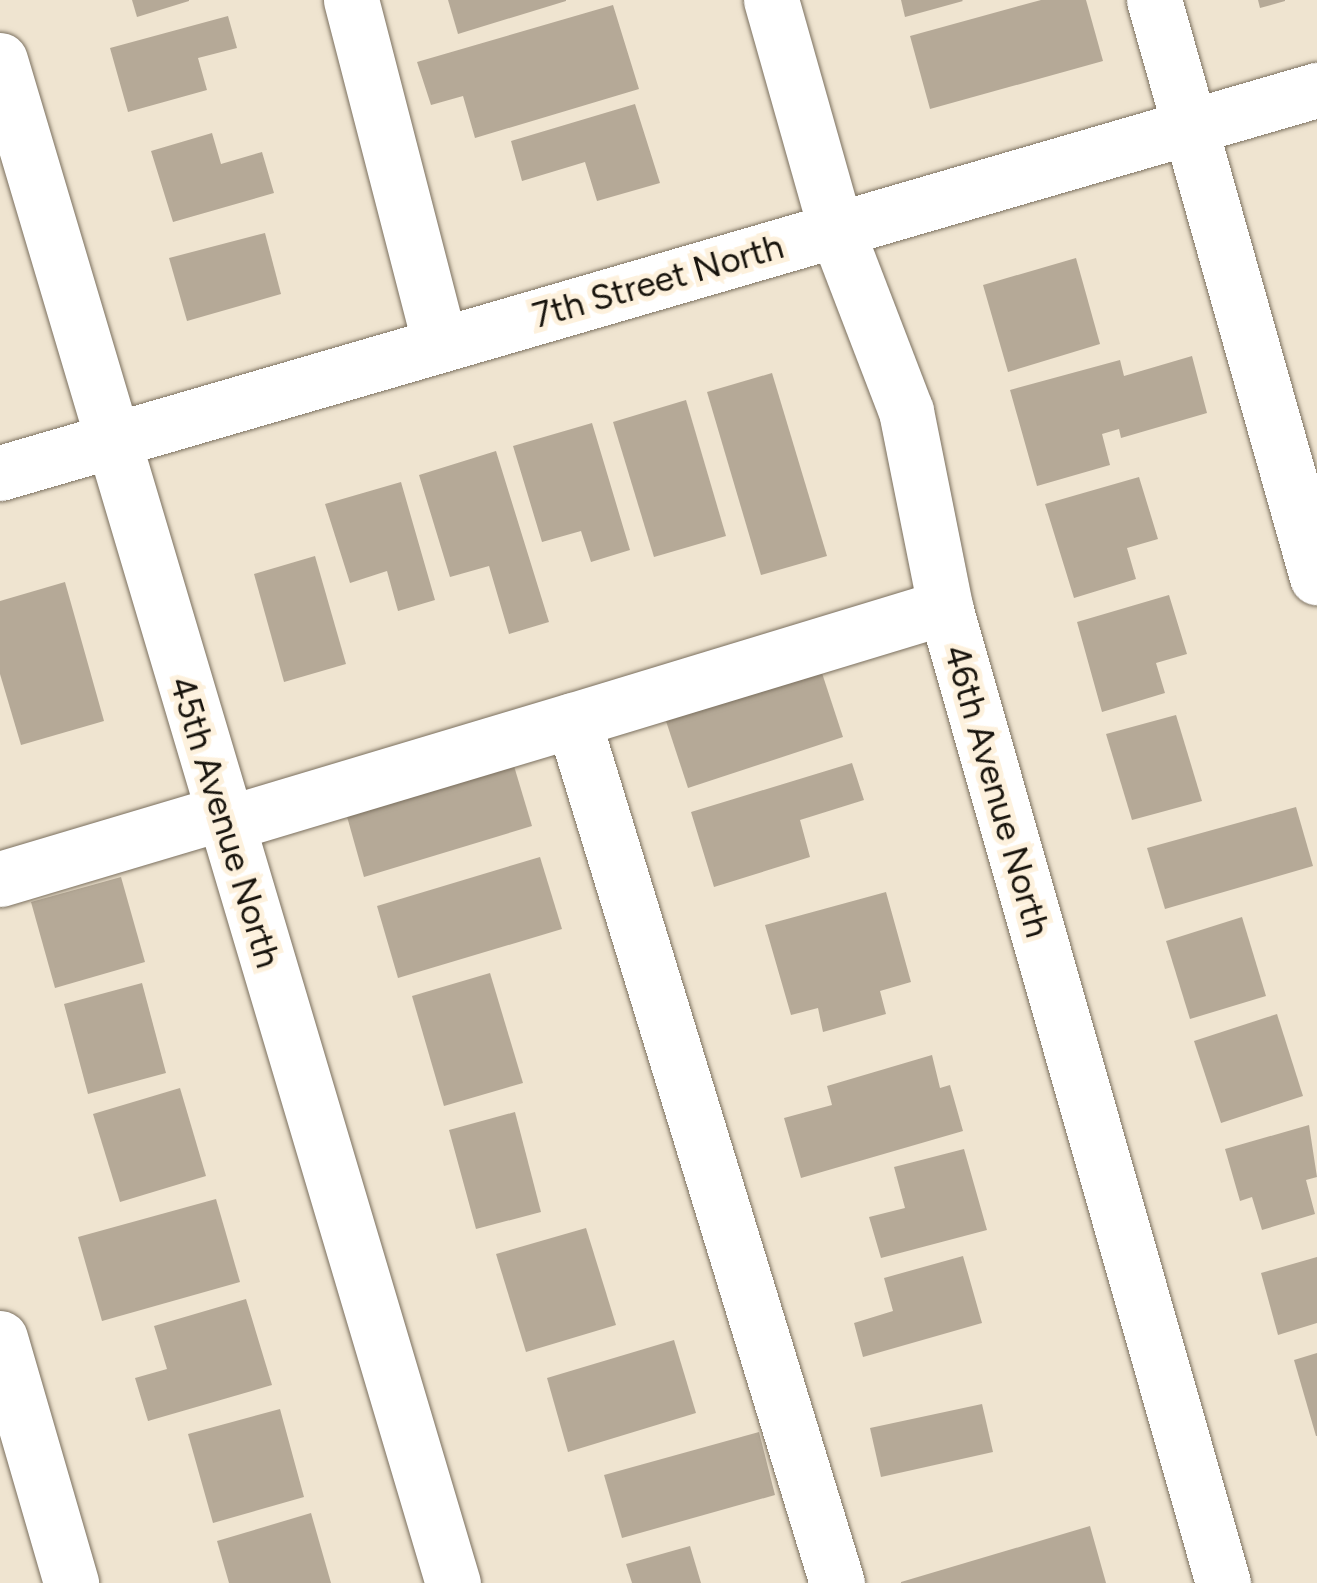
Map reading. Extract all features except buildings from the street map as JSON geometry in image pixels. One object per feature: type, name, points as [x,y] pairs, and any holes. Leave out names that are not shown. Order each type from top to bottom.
[{"type":"street","points":[[351,0],[440,345]]},
{"type":"street","name":"46th Avenue North","points":[[772,0],[836,230],[906,411],[944,607],[1224,1583]]},
{"type":"street","points":[[1154,0],[1317,578]]},
{"type":"street","name":"45th Avenue North","points":[[0,60],[453,1583]]},
{"type":"street","name":"7th Street North","points":[[0,473],[1317,90]]},
{"type":"street","points":[[0,879],[574,720],[944,607]]},
{"type":"street","points":[[574,720],[836,1583]]},
{"type":"street","points":[[0,1338],[72,1583]]}]
